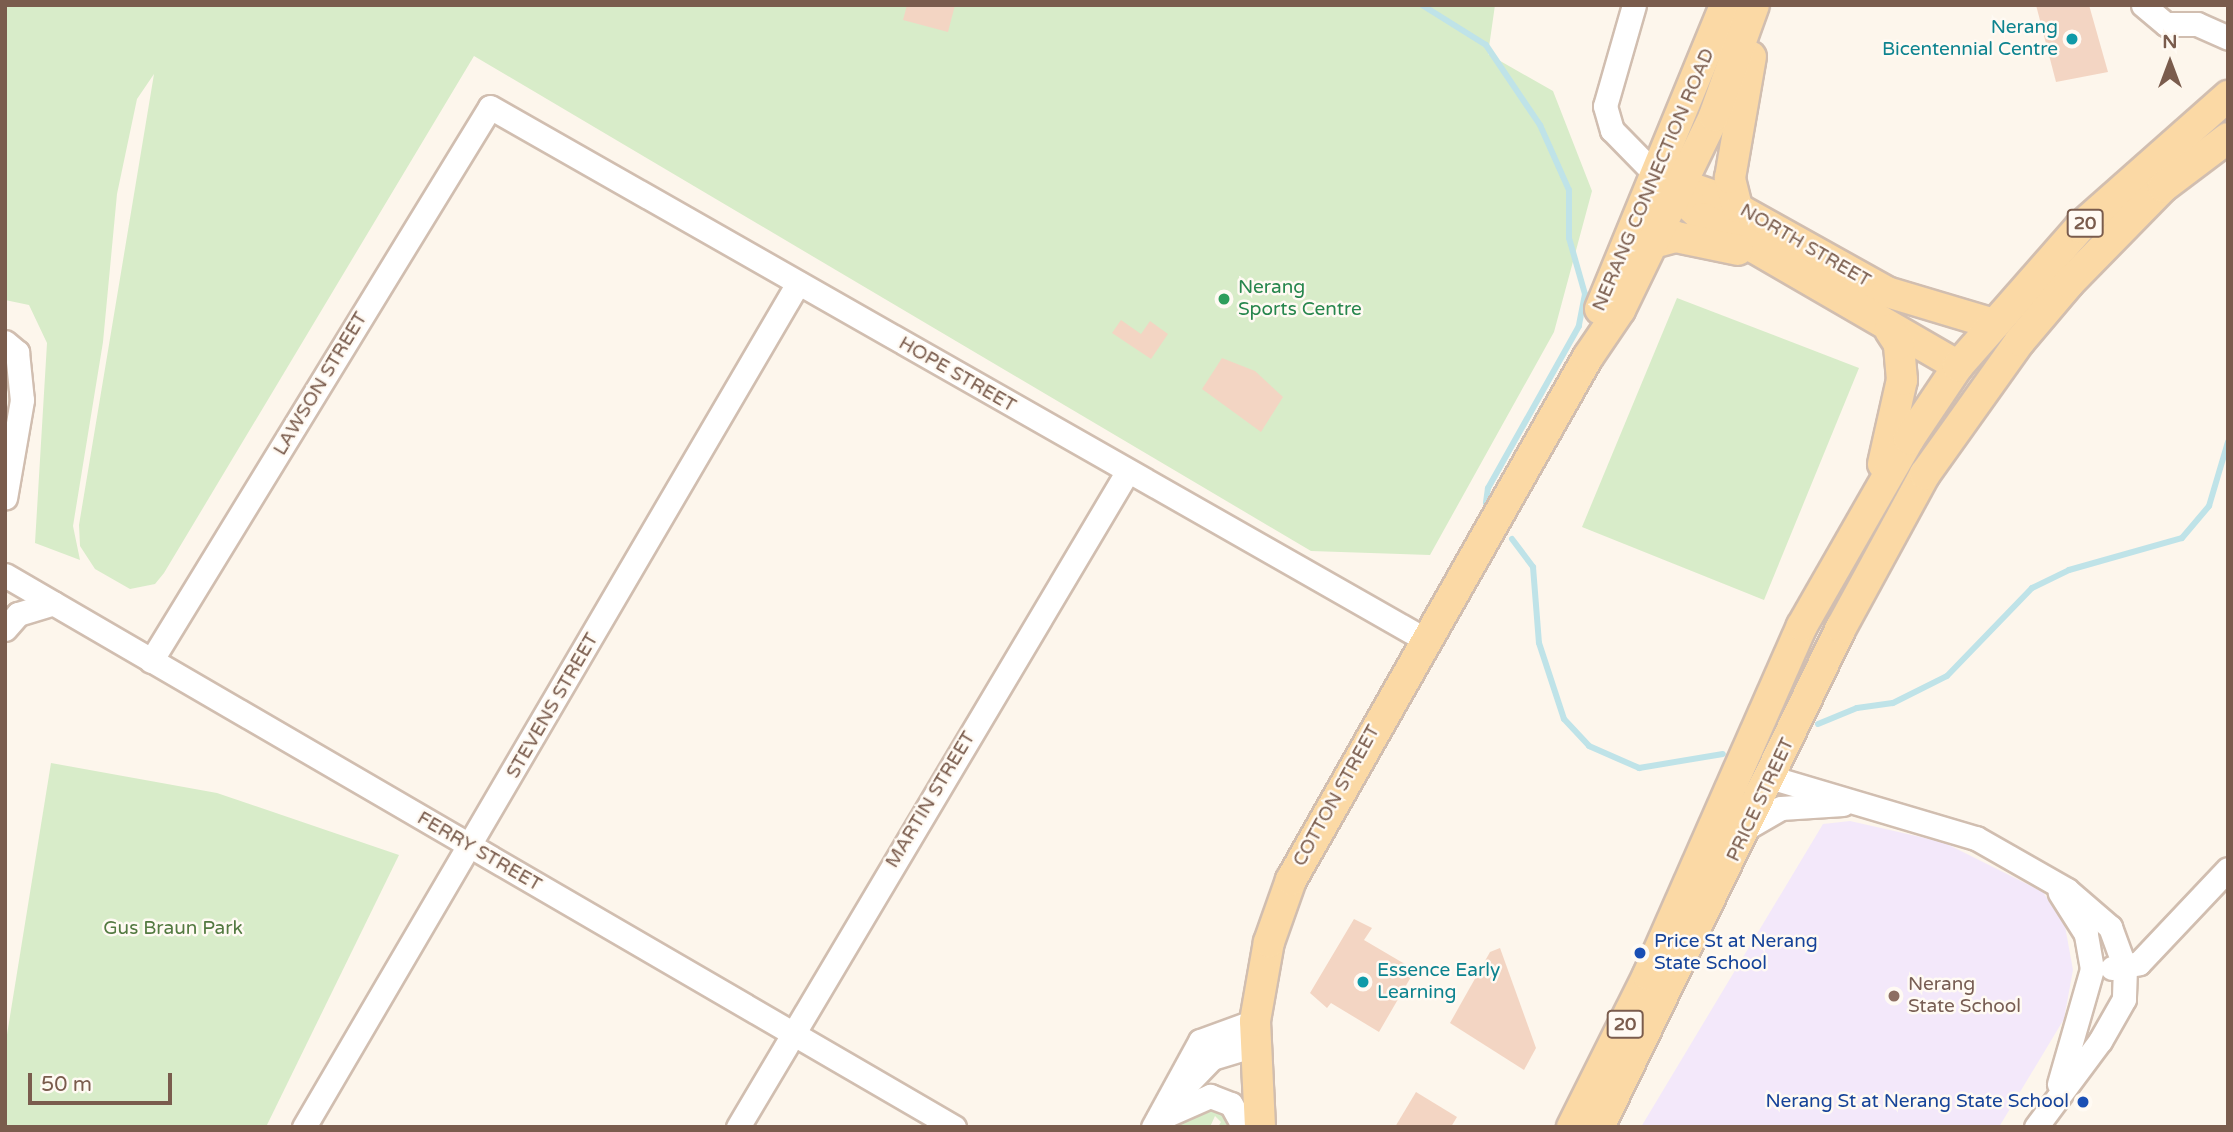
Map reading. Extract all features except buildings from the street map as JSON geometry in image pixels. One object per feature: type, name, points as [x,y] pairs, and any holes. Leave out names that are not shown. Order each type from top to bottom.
[{"type":"main road","name":"NERANG CONNECTION ROAD","points":[[1426,640],[1588,357],[1611,326],[1653,243],[1726,5]]},
{"type":"main road","name":"NERANG CONNECTION ROAD","points":[[1588,357],[1595,318],[1721,99],[1754,5]]},
{"type":"main road","points":[[1737,207],[1730,178],[1760,5]]},
{"type":"main road","name":"20","points":[[1877,491],[1958,366],[1994,324],[2089,218],[2228,96]]},
{"type":"main road","name":"20","points":[[2020,341],[2163,187],[2228,138]]},
{"type":"main road","name":"NORTH STREET","points":[[1672,185],[1737,207],[1887,292],[1994,324]]},
{"type":"main road","name":"NORTH STREET","points":[[1672,185],[1769,258],[1889,330],[1958,366]]},
{"type":"main road","points":[[1653,243],[1690,239],[1769,258]]},
{"type":"main road","points":[[1877,491],[1902,380],[1899,344],[1889,330]]},
{"type":"main road","points":[[1958,366],[1986,361],[2020,341]]},
{"type":"main road","name":"PRICE STREET","points":[[1599,1127],[1773,778],[1841,628],[1925,474],[2020,341]]},
{"type":"main road","name":"PRICE STREET","points":[[1572,1127],[1648,975],[1802,626],[1877,491]]},
{"type":"main road","name":"COTTON STREET","points":[[1255,1033],[1269,942],[1300,859],[1426,640]]},
{"type":"main road","points":[[1696,863],[1745,789],[1773,778]]},
{"type":"main road","points":[[1255,1033],[1260,1127]]},
{"type":"street","name":"NORTH STREET","points":[[1634,5],[1605,106],[1612,130],[1672,185]]},
{"type":"street","points":[[2143,5],[2166,24],[2197,24],[2228,38]]},
{"type":"street","name":"HOPE STREET","points":[[490,107],[1126,474],[1426,640]]},
{"type":"street","name":"LAWSON STREET","points":[[151,661],[490,107]]},
{"type":"street","name":"STEVENS STREET","points":[[304,1127],[471,849],[798,283]]},
{"type":"street","points":[[5,498],[22,400],[11,347]]},
{"type":"street","name":"MARTIN STREET","points":[[738,1127],[1126,474]]},
{"type":"street","name":"FERRY STREET","points":[[5,575],[471,849],[793,1031],[954,1127]]},
{"type":"street","points":[[5,629],[18,614],[53,603]]},
{"type":"street","points":[[1773,778],[1949,827],[2031,869],[2098,914],[2121,948],[2125,968],[2124,999],[2112,1020],[2055,1095],[2036,1127]]},
{"type":"street","points":[[1748,827],[1781,808],[1834,803],[1878,807]]},
{"type":"street","points":[[2031,869],[2076,914],[2092,968],[2055,1095]]},
{"type":"street","points":[[2092,968],[2125,968],[2156,948],[2228,870]]},
{"type":"street","points":[[1156,1123],[1196,1045],[1210,1034],[1255,1033]]},
{"type":"street","points":[[1156,1123],[1210,1096],[1231,1104],[1244,1127]]},
{"type":"shaded area","name":"Nerang State School","points":[[1850,821],[1943,842],[2043,892],[2065,926],[2073,970],[2064,1019],[1999,1127],[1641,1127],[1823,824]]},
{"type":"green space","name":"Nerang Sports Centre","points":[[5,5],[1495,5],[1488,54],[1553,91],[1592,191],[1554,332],[1430,555],[1311,551],[474,56],[164,573],[155,584],[130,589],[95,569],[80,546],[79,525],[154,74],[137,99],[117,194],[103,342],[73,526],[80,560],[35,543],[47,343],[29,305],[5,300]]},
{"type":"green space","points":[[1677,298],[1859,368],[1764,600],[1582,527]]},
{"type":"green space","name":"Gus Braun Park","points":[[51,763],[217,793],[399,855],[266,1127],[5,1127],[5,1047]]},
{"type":"green space","points":[[1207,1106],[1220,1109],[1235,1127],[1218,1127],[1221,1122],[1215,1116],[1210,1127],[1177,1127]]},
{"type":"waterway","points":[[1422,5],[1486,45],[1540,125],[1569,190],[1569,238],[1585,294],[1579,326],[1488,488],[1486,503]]},
{"type":"waterway","points":[[1818,724],[1857,708],[1893,703],[1947,676],[2032,588],[2069,570],[2182,538],[2209,506],[2228,442]]},
{"type":"waterway","points":[[1512,539],[1533,567],[1539,643],[1564,719],[1589,746],[1639,768],[1723,754]]},
{"type":"place","name":"Nerang Bicentennial Centre","points":[[2072,39]]},
{"type":"place","name":"Nerang Sports Centre","points":[[1224,299]]},
{"type":"place","name":"Price St at Nerang State School","points":[[1640,953]]},
{"type":"place","name":"Essence Early Learning","points":[[1363,982]]},
{"type":"place","name":"Nerang State School","points":[[1894,996]]},
{"type":"place","name":"Nerang St at Nerang State School","points":[[2083,1102]]}]
